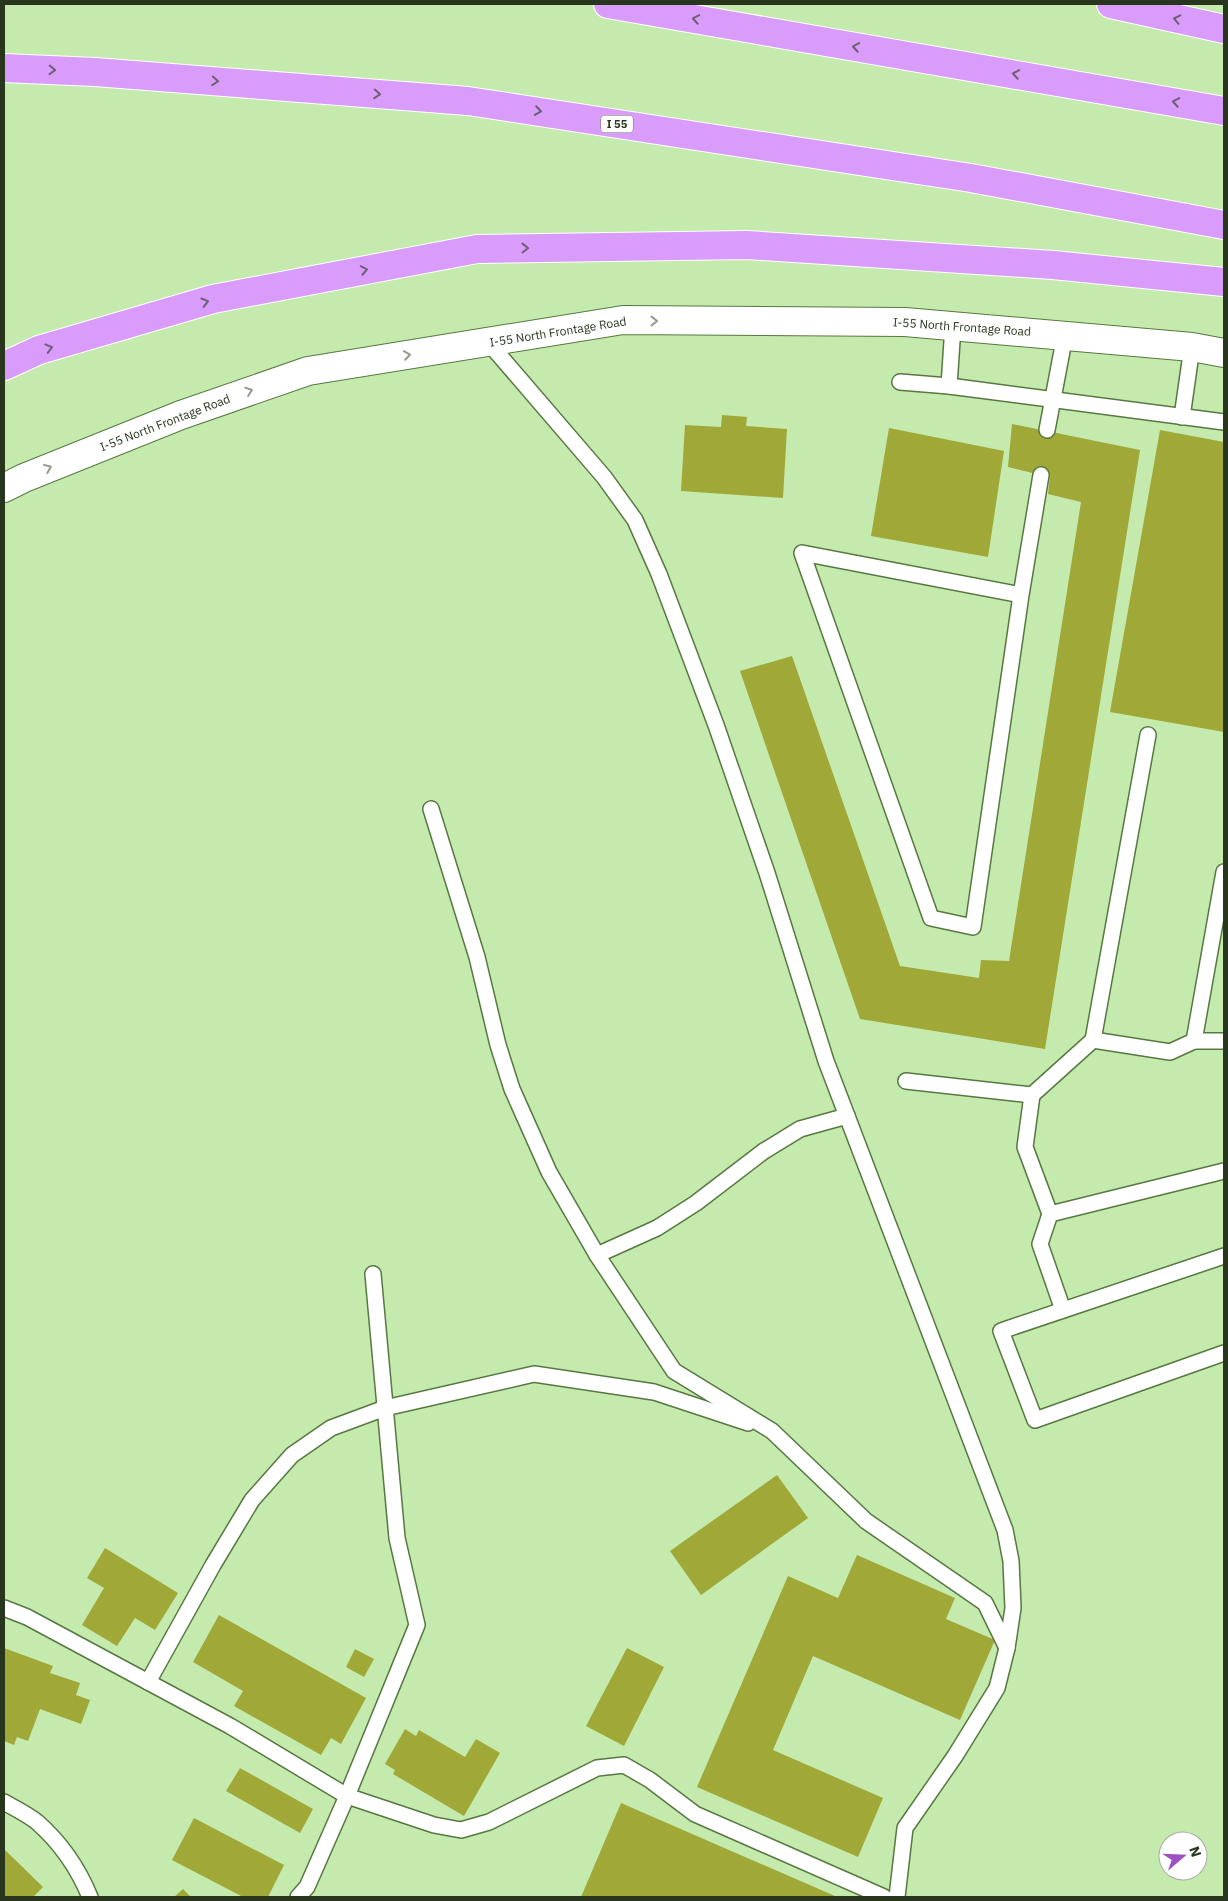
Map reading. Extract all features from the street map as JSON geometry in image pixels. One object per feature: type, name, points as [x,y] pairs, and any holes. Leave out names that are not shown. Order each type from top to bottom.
[{"type":"highway","points":[[608,4],[1224,110]]},
{"type":"highway","points":[[1111,4],[1224,29]]},
{"type":"highway","name":"I 55","points":[[4,68],[94,72],[468,101],[971,178],[1224,224]]},
{"type":"highway","points":[[4,366],[39,350],[214,299],[477,249],[747,245],[1053,265],[1224,282]]},
{"type":"street","name":"I-55 North Frontage Road","points":[[4,488],[24,478],[181,415],[308,371],[623,320],[905,322],[1192,347],[1224,353]]},
{"type":"lane","points":[[949,386],[953,326]]},
{"type":"lane","points":[[1047,430],[1065,335]]},
{"type":"lane","points":[[488,342],[604,478],[635,520],[660,574],[768,873],[826,1061],[1005,1530],[1011,1561],[1013,1608],[1007,1648],[997,1688],[955,1756],[905,1828],[897,1897]]},
{"type":"lane","points":[[1182,417],[1192,347]]},
{"type":"lane","points":[[900,382],[949,386],[1224,422]]},
{"type":"lane","points":[[1021,595],[802,553],[931,918],[973,927],[1021,595],[1041,475]]},
{"type":"lane","points":[[1063,1310],[1040,1244],[1050,1214],[1025,1147],[1032,1095],[1093,1040],[1148,735]]},
{"type":"lane","points":[[432,809],[477,957],[498,1045],[512,1089],[549,1172],[597,1254],[674,1370],[772,1431],[866,1520],[985,1603],[1007,1648]]},
{"type":"lane","points":[[1194,1041],[1224,872]]},
{"type":"lane","points":[[1093,1040],[1170,1052],[1194,1041],[1224,1041]]},
{"type":"lane","points":[[906,1081],[1032,1095]]},
{"type":"lane","points":[[597,1254],[657,1228],[696,1203],[764,1151],[800,1129],[847,1116]]},
{"type":"lane","points":[[1050,1214],[1224,1171]]},
{"type":"lane","points":[[1224,1256],[1001,1331],[1035,1420],[1224,1353]]},
{"type":"lane","points":[[298,1897],[306,1887],[346,1796],[417,1626],[397,1538],[373,1274]]},
{"type":"lane","points":[[148,1682],[213,1565],[252,1500],[292,1455],[331,1428],[385,1408],[534,1374],[654,1392],[772,1431]]},
{"type":"lane","points":[[4,1608],[27,1617],[230,1726],[346,1796],[434,1824],[461,1830],[489,1822],[597,1768],[624,1765],[650,1780],[695,1814],[884,1897]]},
{"type":"lane","points":[[4,1802],[36,1821],[61,1846],[81,1876],[90,1897]]},
{"type":"building","points":[[722,415],[747,417],[746,426],[787,429],[783,498],[681,491],[685,425],[721,427]]},
{"type":"building","points":[[1012,424],[1140,450],[1045,1049],[860,1019],[740,671],[792,656],[900,966],[979,978],[981,960],[1009,961],[1081,502],[1048,494],[1050,475],[1041,475],[1008,467]]},
{"type":"building","points":[[889,428],[1004,451],[988,557],[871,536]]},
{"type":"building","points":[[1160,430],[1224,442],[1224,732],[1110,712]]},
{"type":"building","points":[[777,1475],[808,1518],[701,1595],[670,1551]]},
{"type":"building","points":[[105,1548],[178,1593],[155,1630],[135,1618],[117,1646],[82,1625],[104,1588],[87,1578]]},
{"type":"building","points":[[857,1555],[955,1598],[946,1619],[995,1640],[960,1720],[813,1656],[773,1750],[883,1798],[858,1857],[697,1787],[788,1576],[838,1598]]},
{"type":"building","points":[[219,1615],[366,1698],[341,1744],[331,1738],[321,1755],[234,1706],[243,1691],[193,1662]]},
{"type":"building","points":[[4,1648],[53,1666],[50,1673],[80,1683],[76,1695],[90,1700],[81,1724],[40,1709],[28,1741],[17,1737],[14,1745],[4,1741]]},
{"type":"building","points":[[627,1648],[664,1667],[624,1746],[586,1726]]},
{"type":"building","points":[[355,1649],[374,1659],[364,1677],[346,1667]]},
{"type":"building","points":[[405,1729],[416,1736],[419,1730],[465,1757],[476,1739],[500,1753],[464,1816],[393,1774],[395,1770],[385,1764]]},
{"type":"building","points":[[240,1768],[313,1809],[300,1833],[226,1791]]},
{"type":"building","points":[[621,1803],[835,1896],[581,1897]]},
{"type":"building","points":[[194,1818],[284,1865],[268,1897],[243,1897],[172,1860]]},
{"type":"building","points":[[4,1849],[43,1887],[33,1897],[4,1897]]},
{"type":"building","points":[[183,1889],[191,1897],[174,1897]]}]
